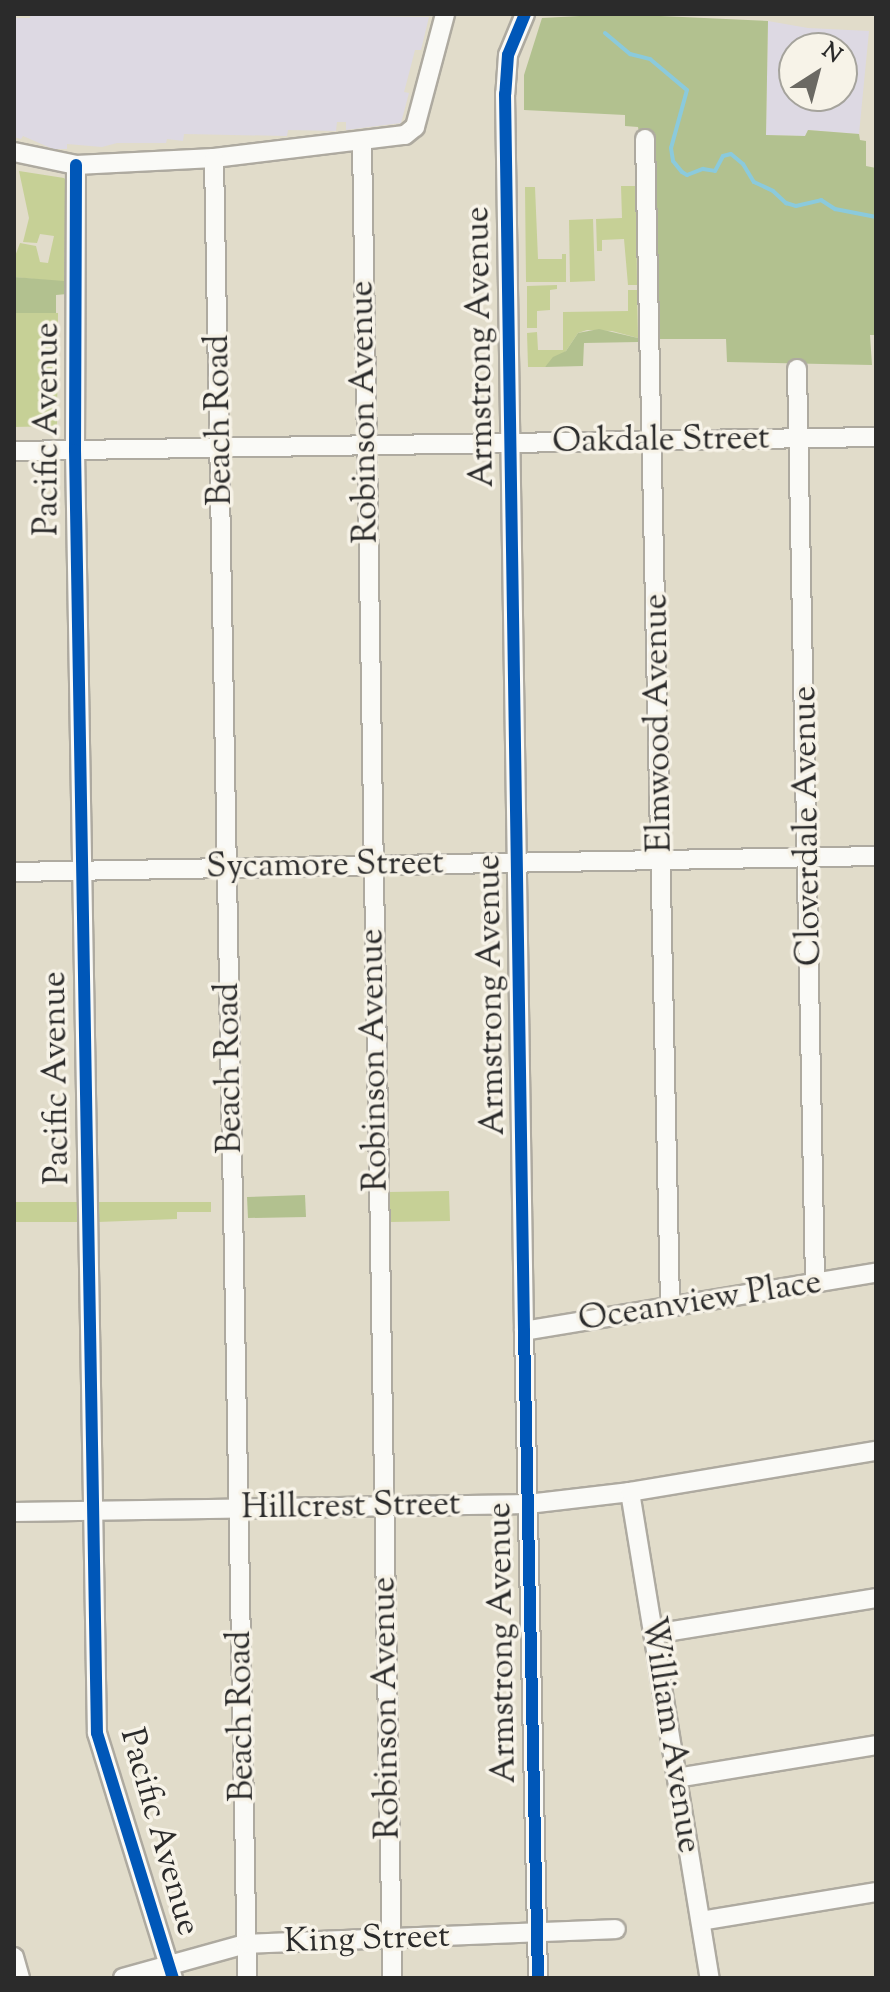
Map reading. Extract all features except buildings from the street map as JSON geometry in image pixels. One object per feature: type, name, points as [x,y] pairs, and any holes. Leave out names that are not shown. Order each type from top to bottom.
[{"type":"street","points":[[14,152],[76,165],[214,158],[362,143],[405,135],[415,127],[445,14]]},
{"type":"street","name":"Armstrong Avenue","points":[[525,14],[508,55],[505,75],[524,1331],[538,1978]]},
{"type":"street","name":"Elmwood Avenue","points":[[645,139],[654,442],[670,1306]]},
{"type":"street","name":"Robinson Avenue","points":[[362,143],[392,1978]]},
{"type":"street","name":"Beach Road","points":[[214,158],[247,1978]]},
{"type":"street","name":"Pacific Avenue","points":[[76,165],[75,450],[97,1733],[170,1971]]},
{"type":"street","name":"Cloverdale Avenue","points":[[797,369],[801,439],[815,1283]]},
{"type":"street","name":"Oakdale Street","points":[[14,451],[876,437]]},
{"type":"street","name":"Sycamore Street","points":[[14,872],[876,856]]},
{"type":"street","name":"Oceanview Place","points":[[524,1331],[876,1273]]},
{"type":"street","name":"Hillcrest Street","points":[[14,1512],[528,1504],[630,1492],[876,1451]]},
{"type":"street","name":"William Avenue","points":[[630,1492],[710,1978]]},
{"type":"street","points":[[654,1634],[876,1598]]},
{"type":"street","points":[[677,1778],[876,1745]]},
{"type":"street","points":[[701,1921],[876,1892]]},
{"type":"street","name":"King Street","points":[[123,1978],[170,1971],[246,1944],[536,1935],[616,1929]]},
{"type":"street","points":[[14,1957],[20,1978]]},
{"type":"shaded area","points":[[31,14],[429,17],[421,50],[415,50],[404,92],[409,93],[401,123],[346,130],[346,122],[337,122],[336,131],[288,130],[287,136],[184,134],[183,141],[167,139],[166,143],[117,143],[102,147],[67,144],[67,149],[53,149],[23,136],[21,139],[14,137],[14,18],[30,18]]},
{"type":"shaded area","points":[[768,21],[808,28],[869,31],[859,134],[808,130],[805,136],[766,135]]},
{"type":"green space","points":[[617,14],[768,21],[766,135],[805,136],[808,130],[859,134],[860,140],[866,141],[866,166],[876,168],[876,335],[870,335],[872,365],[727,362],[726,339],[658,339],[655,133],[639,133],[638,127],[625,126],[625,115],[524,110],[524,75],[542,18]]},
{"type":"green space","points":[[19,171],[64,178],[68,182],[70,235],[65,240],[64,282],[14,277],[14,259],[20,243],[36,246],[40,262],[48,263],[54,236],[40,234],[37,243],[23,242],[29,218]]},
{"type":"green space","points":[[621,186],[636,186],[637,285],[628,285],[624,239],[602,240],[602,251],[597,251],[596,219],[622,218]]},
{"type":"green space","points":[[525,187],[535,187],[538,259],[562,259],[562,254],[566,254],[566,282],[526,282]]},
{"type":"green space","points":[[593,219],[595,281],[570,282],[569,220]]},
{"type":"green space","points":[[70,235],[67,294],[56,295],[56,313],[14,313],[14,277],[64,281],[65,240]]},
{"type":"green space","points":[[557,285],[557,289],[550,290],[550,310],[537,311],[537,328],[527,328],[527,286]]},
{"type":"green space","points":[[628,290],[637,290],[638,338],[612,331],[587,330],[578,333],[566,351],[545,367],[528,367],[527,333],[537,332],[538,350],[563,350],[563,312],[628,311]]},
{"type":"green space","points":[[14,313],[58,313],[57,426],[14,427]]},
{"type":"green space","points":[[599,329],[638,338],[638,342],[584,343],[583,366],[545,367],[553,357],[566,351],[578,333]]},
{"type":"green space","points":[[449,1191],[450,1221],[390,1222],[389,1192]]},
{"type":"green space","points":[[305,1195],[306,1217],[248,1218],[247,1197]]},
{"type":"green space","points":[[16,1202],[79,1202],[79,1222],[16,1222],[14,1226]]},
{"type":"green space","points":[[98,1202],[211,1202],[211,1212],[177,1212],[177,1219],[98,1222]]},
{"type":"waterway","points":[[605,33],[630,54],[650,59],[687,90],[671,148],[673,161],[682,172],[687,175],[703,169],[715,171],[723,156],[731,154],[743,164],[754,182],[773,191],[786,203],[796,206],[821,200],[835,209],[876,217]]},
{"type":"cycle path","points":[[525,14],[508,55],[505,94],[524,1331],[538,1978]]},
{"type":"cycle path","points":[[76,165],[75,450],[97,1733],[173,1978]]}]
